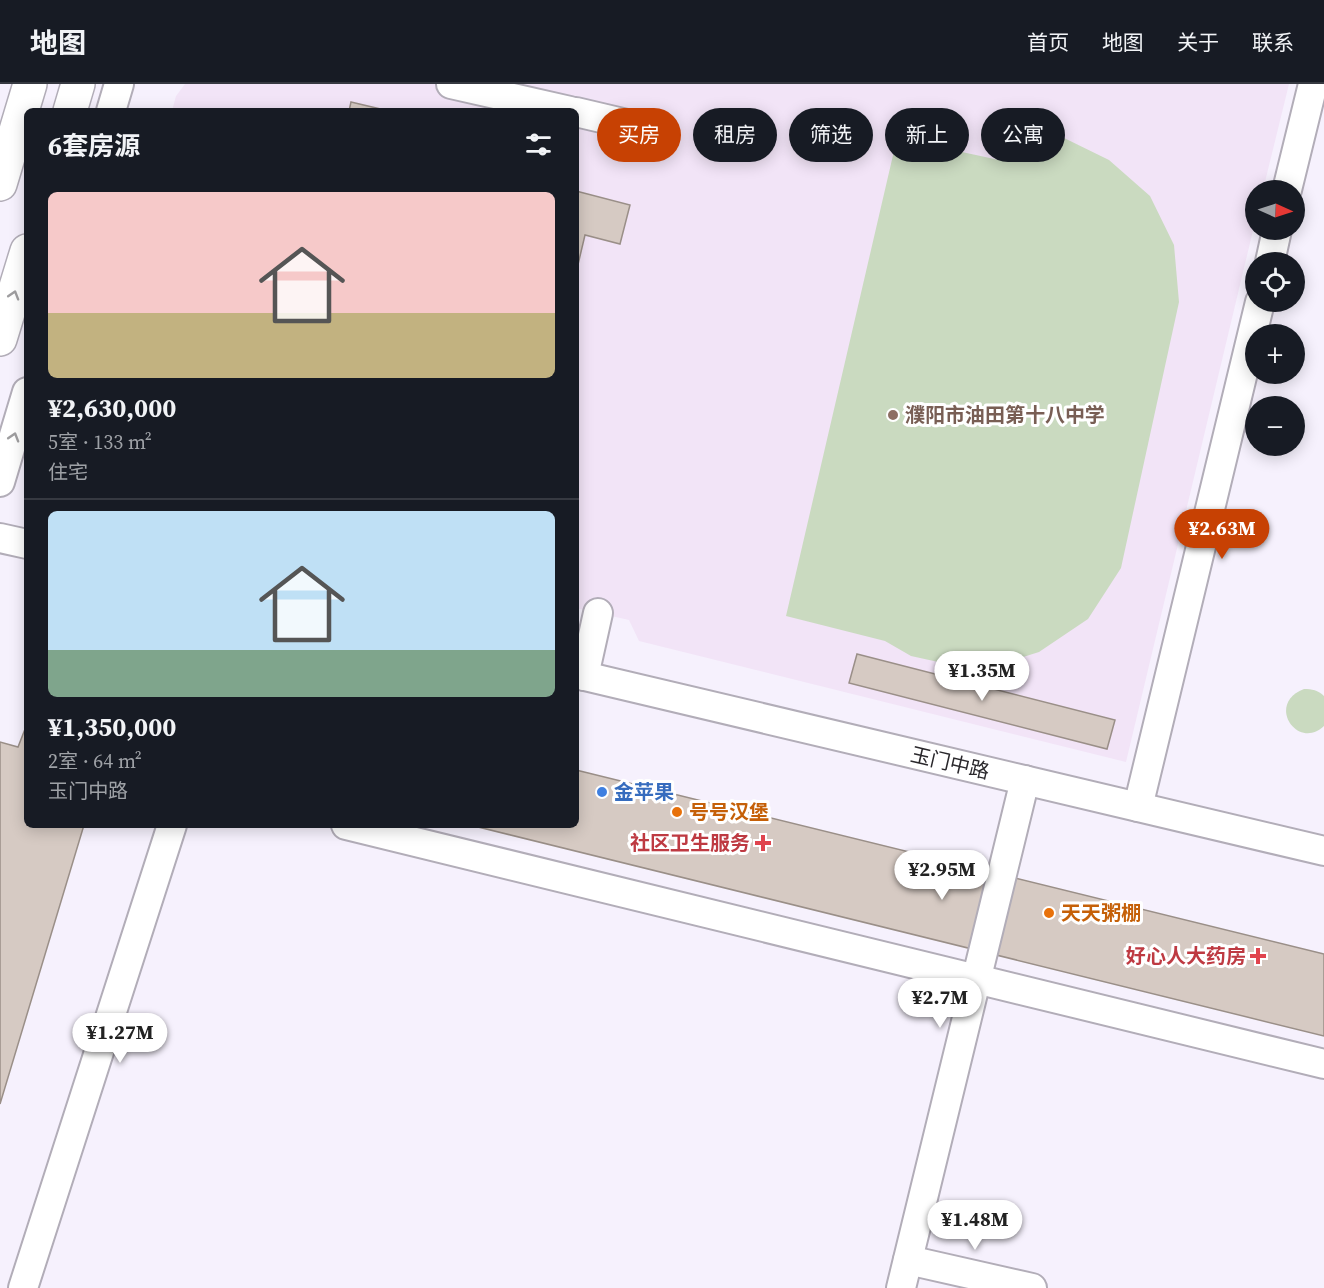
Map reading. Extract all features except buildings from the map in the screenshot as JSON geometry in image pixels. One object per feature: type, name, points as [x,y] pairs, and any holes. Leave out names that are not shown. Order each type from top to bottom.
[{"type":"main road","points":[[0,184],[30,84]]},
{"type":"main road","points":[[71,108],[78,84]]},
{"type":"main road","points":[[0,339],[24,261]]},
{"type":"street","points":[[112,108],[119,84]]},
{"type":"street","points":[[451,84],[557,108]]},
{"type":"street","points":[[1289,180],[1312,84]]},
{"type":"street","points":[[579,113],[597,117]]},
{"type":"street","points":[[1138,807],[1258,312]]},
{"type":"street","points":[[0,482],[24,402]]},
{"type":"street","points":[[0,538],[24,543]]},
{"type":"street","points":[[580,675],[598,613]]},
{"type":"street","name":"玉门中路","points":[[580,675],[1324,851]]},
{"type":"street","points":[[902,1288],[1025,780]]},
{"type":"street","points":[[23,1288],[171,828]]},
{"type":"street","points":[[358,828],[1324,1064]]},
{"type":"street","points":[[908,1260],[1032,1288]]},
{"type":"shaded area","name":"濮阳市油田第十八中学","points":[[185,84],[1289,84],[1265,180],[1245,180],[1245,240],[1251,240],[1248,252],[1245,252],[1245,264],[1126,762],[639,641],[629,620],[579,609],[579,108],[173,108],[176,96]]},
{"type":"green space","points":[[1065,138],[1109,160],[1150,196],[1174,245],[1179,302],[1121,568],[1088,619],[1039,652],[979,671],[911,656],[885,641],[786,616],[891,162],[969,162],[969,154],[981,156],[981,162],[1065,162]]},
{"type":"green space","points":[[1304,689],[1315,690],[1324,696],[1324,726],[1314,732],[1304,733],[1296,729],[1286,714],[1287,705],[1293,696]]},
{"type":"place","name":"濮阳市油田第十八中学","points":[[893,415]]},
{"type":"place","name":"金苹果","points":[[602,792]]},
{"type":"place","name":"号号汉堡","points":[[677,812]]},
{"type":"place","name":"社区卫生服务","points":[[763,843]]},
{"type":"place","name":"天天粥棚","points":[[1049,913]]},
{"type":"place","name":"好心人大药房","points":[[1258,956]]}]
